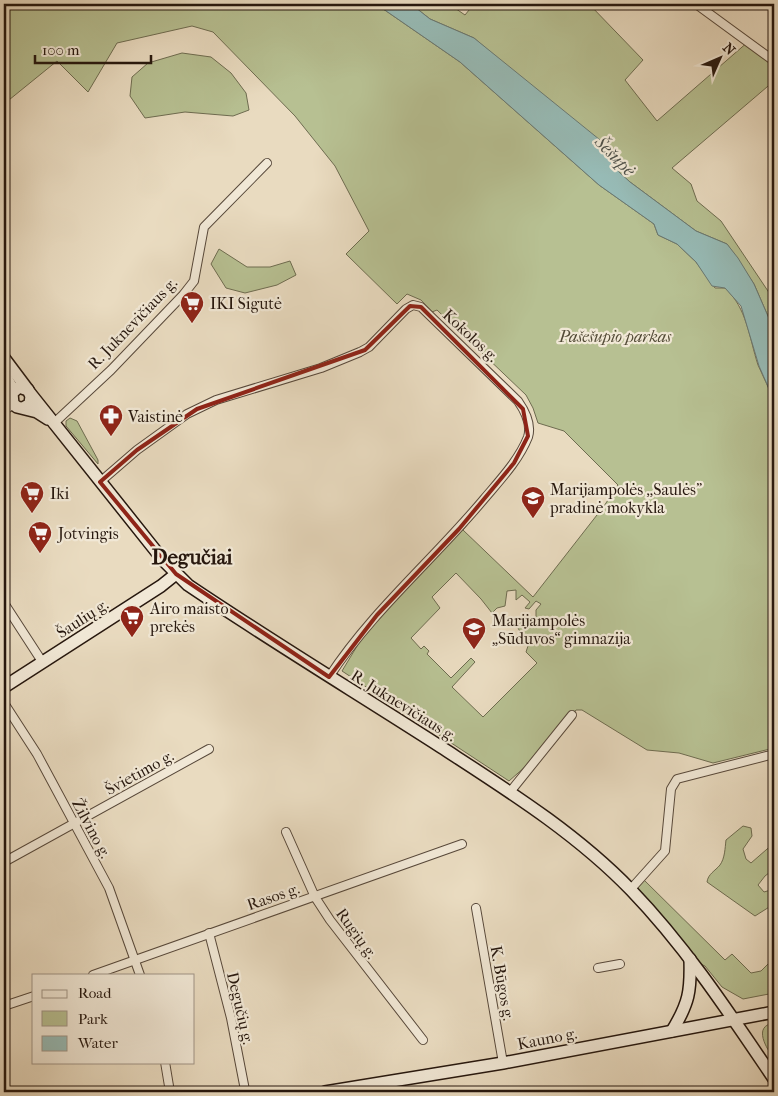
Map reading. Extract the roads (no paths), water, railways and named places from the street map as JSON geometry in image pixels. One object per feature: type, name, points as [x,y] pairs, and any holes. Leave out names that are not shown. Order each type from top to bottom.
[{"type":"street","points":[[696,4],[774,61]]},
{"type":"street","name":"R. Juknevičiaus g.","points":[[52,422],[111,370],[183,295],[194,281],[204,227],[267,163]]},
{"type":"street","name":"Kokolos g.","points":[[100,482],[137,450],[187,414],[216,400],[321,368],[360,352],[369,347],[406,309],[413,305],[421,307],[518,402],[528,420],[528,436],[514,463],[479,506],[377,615],[329,676]]},
{"type":"street","name":"R. Juknevičiaus g.","points":[[4,358],[52,422],[176,574],[205,596],[510,792],[579,843],[630,890],[690,959],[774,1080]]},
{"type":"street","points":[[4,374],[12,386],[13,404]]},
{"type":"street","points":[[19,387],[29,391],[31,400],[13,404],[19,387]]},
{"type":"street","name":"R. Juknevičiaus g.","points":[[13,404],[37,412],[52,422]]},
{"type":"street","name":"Šaulių g.","points":[[4,687],[176,574]]},
{"type":"street","points":[[4,603],[43,662]]},
{"type":"street","name":"Žilvino g.","points":[[4,703],[37,754],[109,888],[140,974]]},
{"type":"street","points":[[510,792],[572,715]]},
{"type":"street","name":"Švietimo g.","points":[[4,862],[209,749]]},
{"type":"street","points":[[630,890],[665,851],[671,789],[677,779],[774,754]]},
{"type":"street","name":"Rugių g.","points":[[286,832],[315,897],[353,954],[423,1040]]},
{"type":"street","name":"Rasos g.","points":[[96,974],[462,844]]},
{"type":"street","name":"K. Būgos g.","points":[[476,908],[503,1063]]},
{"type":"street","name":"Degučių g.","points":[[210,933],[230,1018],[244,1090]]},
{"type":"street","points":[[672,1031],[685,1010],[689,993],[690,959]]},
{"type":"street","points":[[598,968],[620,964]]},
{"type":"street","points":[[4,1006],[32,997]]},
{"type":"street","name":"Kauno g.","points":[[325,1092],[503,1063],[774,1012]]},
{"type":"street","points":[[165,1064],[170,1092]]},
{"type":"water","points":[[376,4],[411,4],[430,19],[474,38],[605,144],[619,172],[630,182],[696,231],[727,244],[754,284],[774,330],[774,400],[759,366],[741,306],[725,288],[712,286],[696,262],[677,244],[658,235],[654,224],[599,185],[460,62]]},
{"type":"place","name":"IKI Sigutė","points":[[192,324]]},
{"type":"place","name":"Vaistinė","points":[[111,437]]},
{"type":"place","name":"Iki","points":[[32,514]]},
{"type":"place","name":"Marijampolės ,,Saulės\" pradinė mokykla","points":[[533,519]]},
{"type":"place","name":"Jotvingis","points":[[40,554]]},
{"type":"place","name":"Airo maisto prekės","points":[[132,638]]},
{"type":"place","name":"Marijampolės „Sūduvos“ gimnazija","points":[[474,650]]},
{"type":"district","name":"Degučiai","points":[[192,557]]},
{"type":"water label","name":"Šešupė","points":[[615,156]]},
{"type":"park label","name":"Pašešupio parkas","points":[[615,336]]}]
